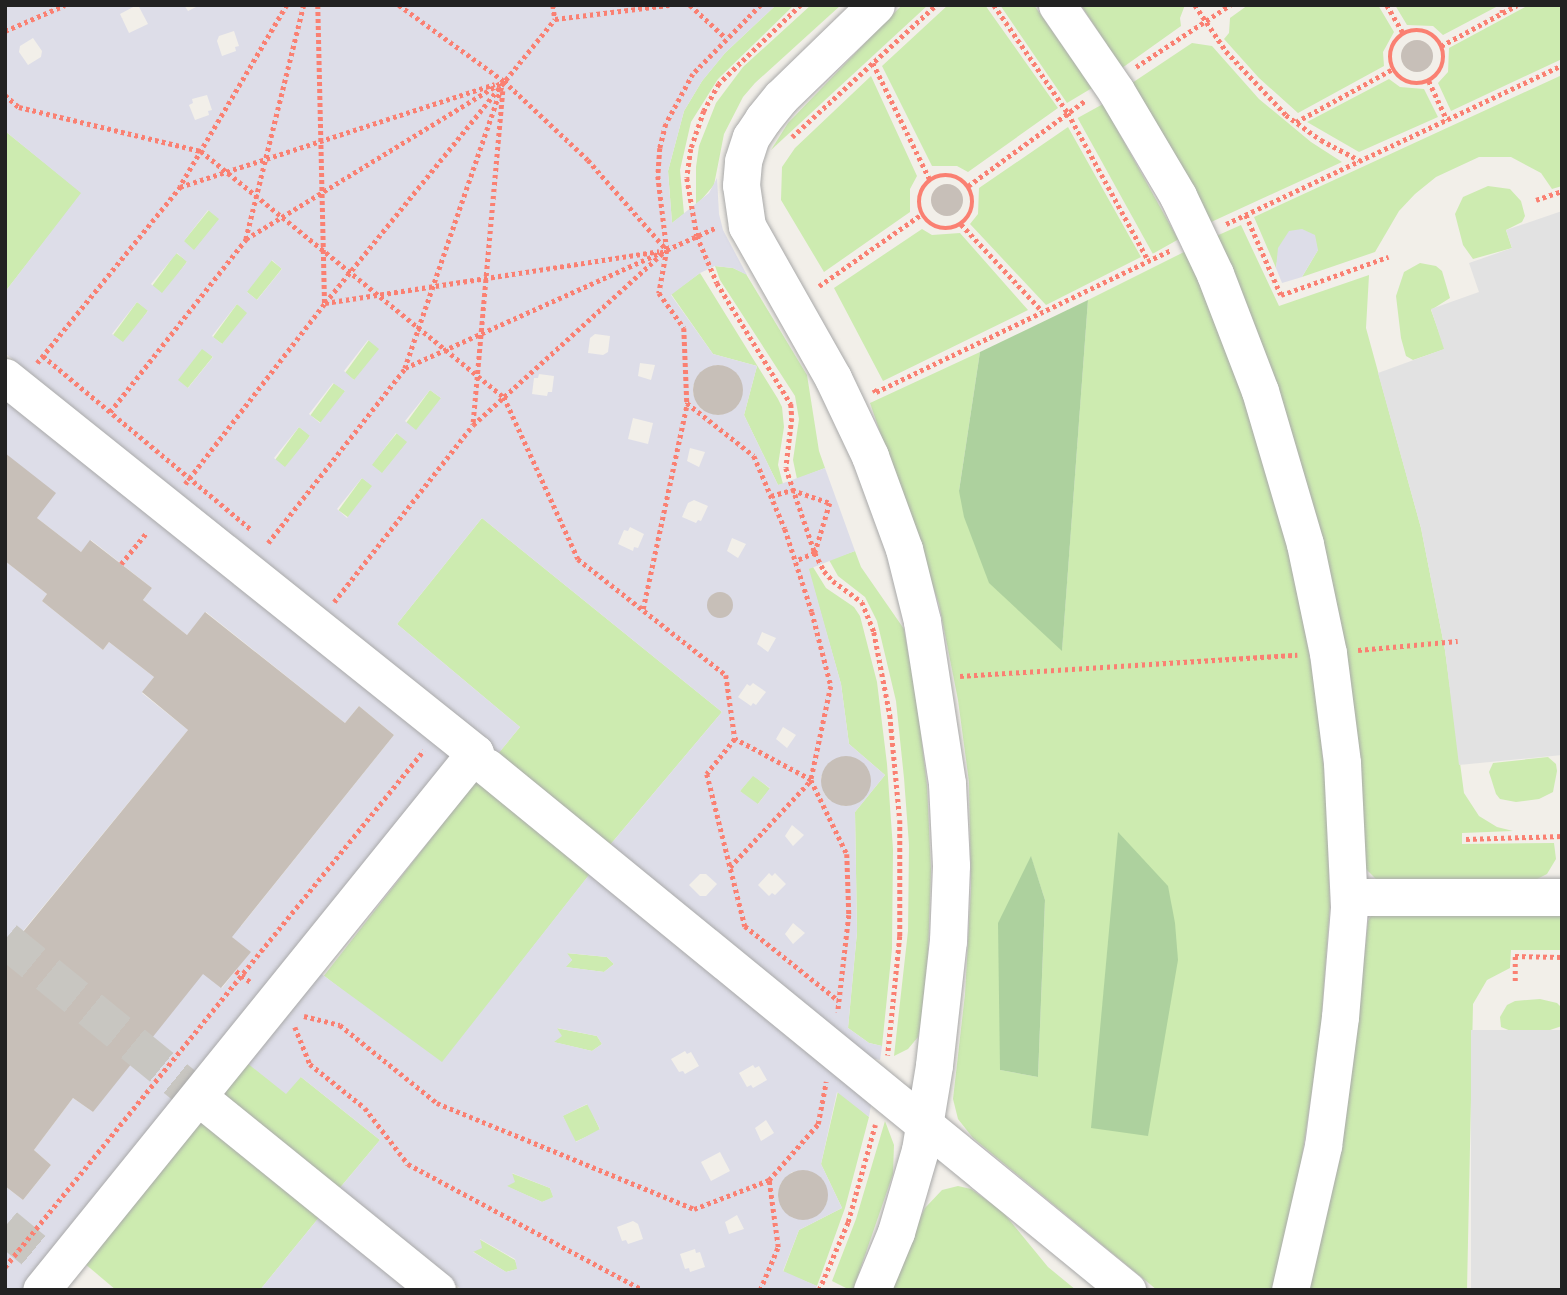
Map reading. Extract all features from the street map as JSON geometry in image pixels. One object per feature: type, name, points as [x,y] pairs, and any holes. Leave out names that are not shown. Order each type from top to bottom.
[{"type":"lane","points":[[872,1290],[895,1232],[924,1127],[948,941],[951,865],[947,783],[922,621],[904,549],[870,456],[833,379],[754,243],[743,206],[743,161],[751,137],[781,97],[876,5]]},
{"type":"lane","points":[[1057,5],[1116,91],[1178,196],[1215,274],[1264,404],[1305,544],[1328,653],[1342,763],[1349,897],[1340,1017],[1322,1146],[1290,1290]]},
{"type":"lane","points":[[5,377],[475,753],[65,1286]]},
{"type":"lane","points":[[487,767],[882,1088],[924,1127],[1127,1290]]},
{"type":"lane","points":[[1349,897],[1562,897]]},
{"type":"lane","points":[[211,1107],[437,1290]]},
{"type":"path","points":[[5,31],[65,5]]},
{"type":"path","points":[[56,340],[180,187],[287,5]]},
{"type":"path","points":[[246,239],[304,5]]},
{"type":"path","points":[[317,5],[325,303]]},
{"type":"path","points":[[399,5],[504,81],[588,160],[667,250]]},
{"type":"path","points":[[553,5],[555,19]]},
{"type":"path","points":[[203,462],[325,303],[555,19],[669,5]]},
{"type":"path","points":[[690,5],[726,38]]},
{"type":"path","points":[[643,610],[687,403],[684,328],[659,293],[667,250],[658,176],[660,148],[666,124],[693,74],[761,5]]},
{"type":"path","points":[[801,5],[719,84],[704,111],[691,149],[687,178],[697,236],[717,283],[791,404],[793,418],[786,468],[792,490],[824,572],[862,602],[869,612],[890,715],[900,820],[900,936],[891,1038],[873,1141],[848,1222],[819,1290]]},
{"type":"path","points":[[786,143],[936,5]]},
{"type":"path","points":[[994,5],[1068,113],[1148,260]]},
{"type":"path","points":[[1195,5],[1205,22],[1252,81],[1296,122],[1321,140],[1360,161]]},
{"type":"path","points":[[1136,68],[1230,5]]},
{"type":"path","points":[[1387,5],[1404,34]]},
{"type":"path","points":[[1502,5],[1502,13]]},
{"type":"path","points":[[1441,46],[1517,5]]},
{"type":"path","points":[[1425,32],[1441,46],[1442,66],[1429,81],[1414,84],[1405,82],[1392,69],[1391,51],[1404,34],[1425,32]]},
{"type":"path","points":[[873,63],[930,180]]},
{"type":"path","points":[[1222,226],[1562,65]]},
{"type":"path","points":[[1296,122],[1392,69]]},
{"type":"path","points":[[180,187],[504,81]]},
{"type":"path","points":[[110,412],[246,239],[504,81]]},
{"type":"path","points":[[473,425],[504,81]]},
{"type":"path","points":[[268,543],[405,368],[504,81]]},
{"type":"path","points":[[1429,81],[1447,120]]},
{"type":"path","points":[[968,187],[1096,94]]},
{"type":"path","points":[[5,95],[19,107],[201,151],[504,397],[578,559],[726,675],[735,740],[707,774],[745,926],[839,1001]]},
{"type":"path","points":[[954,176],[968,187],[973,202],[967,219],[961,224],[944,229],[927,221],[922,214],[920,195],[930,180],[954,176]]},
{"type":"path","points":[[1536,200],[1562,191]]},
{"type":"path","points":[[819,286],[922,214]]},
{"type":"path","points":[[1246,215],[1281,295],[1388,257]]},
{"type":"path","points":[[961,224],[1042,311]]},
{"type":"path","points":[[405,368],[722,225]]},
{"type":"path","points":[[870,380],[876,392],[1183,245]]},
{"type":"path","points":[[325,303],[667,250]]},
{"type":"path","points":[[349,584],[473,425],[667,250]]},
{"type":"path","points":[[812,274],[825,298]]},
{"type":"path","points":[[43,356],[277,551]]},
{"type":"path","points":[[687,403],[754,456],[796,561],[831,686],[811,780],[730,867]]},
{"type":"path","points":[[771,496],[792,490],[830,503],[815,554]]},
{"type":"path","points":[[796,561],[815,554]]},
{"type":"path","points":[[326,592],[336,600]]},
{"type":"path","points":[[932,677],[1328,653],[1458,640]]},
{"type":"path","points":[[5,1267],[442,727]]},
{"type":"path","points":[[301,1015],[341,1025],[437,1103],[694,1209],[769,1180],[818,1124],[833,1048],[849,915],[847,854],[811,780],[735,740]]},
{"type":"path","points":[[1466,839],[1562,836]]},
{"type":"path","points":[[1515,981],[1515,956],[1562,957]]},
{"type":"path","points":[[293,1022],[310,1064],[365,1108],[408,1164],[643,1290]]},
{"type":"path","points":[[760,1290],[778,1247],[769,1180]]},
{"type":"green space","points":[[776,5],[794,5],[718,79],[691,122],[680,170],[684,214],[672,223],[668,171],[684,111],[702,81],[725,53]]},
{"type":"green space","points":[[811,5],[841,5],[743,97],[724,134],[714,185],[696,206],[699,146],[716,103],[743,67]]},
{"type":"green space","points":[[902,5],[928,5],[771,150],[788,123]]},
{"type":"green space","points":[[948,5],[985,5],[1058,108],[968,172],[957,166],[932,166],[882,66]]},
{"type":"green space","points":[[1000,5],[1034,5],[1092,88],[1067,103]]},
{"type":"green space","points":[[1081,5],[1185,5],[1180,18],[1181,26],[1122,68]]},
{"type":"green space","points":[[1248,5],[1378,5],[1394,32],[1383,52],[1384,66],[1298,113],[1259,78],[1224,39],[1229,33],[1230,18]]},
{"type":"green space","points":[[1395,5],[1498,6],[1443,35],[1433,26],[1407,25]]},
{"type":"green space","points":[[1529,5],[1562,5],[1562,59],[1451,111],[1438,83],[1448,72],[1449,48]]},
{"type":"green space","points":[[1192,43],[1212,46],[1259,99],[1311,142],[1342,162],[1209,223],[1132,83]]},
{"type":"green space","points":[[1562,75],[1562,186],[1552,189],[1541,173],[1511,157],[1479,157],[1436,177],[1415,194],[1399,211],[1375,252],[1302,277],[1318,250],[1279,248],[1276,268],[1254,217]]},
{"type":"green space","points":[[871,76],[917,176],[910,189],[910,212],[824,272],[781,200],[782,167],[795,148]]},
{"type":"green space","points":[[1389,79],[1400,87],[1424,89],[1438,117],[1359,152],[1307,122]]},
{"type":"green space","points":[[1103,104],[1178,240],[1153,254],[1078,118]]},
{"type":"green space","points":[[1068,127],[1141,257],[1046,305],[970,224],[978,214],[979,188]]},
{"type":"green space","points":[[5,131],[82,193],[5,292]]},
{"type":"green space","points":[[1488,186],[1510,189],[1521,201],[1525,216],[1522,222],[1506,230],[1512,248],[1473,259],[1463,245],[1455,214],[1463,197]]},
{"type":"green space","points":[[209,210],[220,219],[194,251],[183,242]]},
{"type":"green space","points":[[1241,225],[1279,306],[1369,275],[1366,328],[1421,528],[1445,650],[1464,793],[1479,816],[1497,827],[1513,831],[1462,833],[1462,844],[1554,843],[1556,859],[1547,874],[1537,879],[1376,879],[1364,867],[1324,554],[1305,477],[1281,404],[1214,237]]},
{"type":"green space","points":[[922,229],[932,235],[960,233],[1028,310],[883,381],[834,288]]},
{"type":"green space","points":[[1186,251],[1251,411],[1293,563],[1315,687],[1326,787],[1330,905],[1320,1038],[1298,1183],[1272,1290],[1157,1290],[973,1138],[958,1119],[953,1099],[965,994],[971,888],[969,782],[958,700],[939,604],[870,403],[980,352],[959,491],[1062,650],[1088,300]],"holes":[[[1031,857],[1045,900],[1038,1077],[1000,1070]]]},
{"type":"green space","points":[[176,253],[187,261],[163,294],[152,286]]},
{"type":"green space","points":[[271,260],[282,269],[257,300],[246,291]]},
{"type":"green space","points":[[1420,263],[1436,266],[1442,271],[1450,298],[1431,310],[1445,349],[1413,360],[1406,356],[1401,338],[1396,296],[1404,272]]},
{"type":"green space","points":[[715,266],[733,268],[746,274],[807,375],[819,451],[825,468],[797,479],[793,460],[799,419],[795,396],[720,280]]},
{"type":"green space","points":[[700,273],[778,399],[782,407],[784,427],[778,465],[783,484],[778,485],[744,415],[757,366],[713,354],[671,294]]},
{"type":"green space","points":[[1088,300],[1062,651],[989,583],[964,517],[959,491],[980,352]]},
{"type":"green space","points":[[137,302],[148,310],[124,343],[113,335]]},
{"type":"green space","points":[[237,304],[248,312],[224,345],[213,337]]},
{"type":"green space","points":[[369,340],[380,348],[356,381],[345,373]]},
{"type":"green space","points":[[202,348],[213,357],[187,389],[176,380]]},
{"type":"green space","points":[[334,383],[345,391],[322,424],[310,415]]},
{"type":"green space","points":[[430,390],[441,398],[417,431],[406,423]]},
{"type":"green space","points":[[299,427],[310,435],[286,468],[275,460]]},
{"type":"green space","points":[[397,433],[408,442],[382,474],[371,465]]},
{"type":"green space","points":[[362,478],[373,486],[350,519],[338,510]]},
{"type":"green space","points":[[482,518],[722,712],[610,845],[497,755],[520,727],[397,624]]},
{"type":"green space","points":[[855,551],[861,567],[904,629],[917,702],[927,785],[931,870],[928,954],[921,1022],[918,1037],[908,1049],[894,1056],[908,931],[909,845],[904,778],[896,701],[877,621],[865,597],[838,576],[829,560]]},
{"type":"green space","points":[[813,567],[826,588],[854,607],[860,616],[877,682],[887,764],[893,849],[892,949],[882,1046],[869,1043],[848,1028],[857,932],[855,812],[885,775],[849,744],[841,684],[808,568]]},
{"type":"green space","points":[[1548,757],[1556,764],[1557,771],[1553,792],[1539,799],[1516,802],[1500,799],[1496,794],[1489,772],[1493,763]]},
{"type":"green space","points":[[753,775],[770,789],[757,805],[740,791]]},
{"type":"green space","points":[[476,781],[592,872],[440,1066],[324,976]]},
{"type":"green space","points":[[1118,832],[1168,886],[1175,923],[1178,960],[1148,1136],[1091,1128]]},
{"type":"green space","points":[[1031,856],[1045,900],[1038,1077],[1000,1070],[998,923]]},
{"type":"green space","points":[[1562,913],[1562,950],[1511,950],[1510,968],[1487,980],[1473,1004],[1467,1290],[1305,1290],[1339,1152],[1353,1063],[1368,921],[1372,914]]},
{"type":"green space","points":[[566,953],[607,957],[614,964],[604,972],[565,967],[572,960]]},
{"type":"green space","points":[[1540,999],[1557,1003],[1562,1008],[1562,1026],[1550,1030],[1511,1031],[1501,1027],[1500,1017],[1507,1005],[1515,1001]]},
{"type":"green space","points":[[556,1028],[597,1036],[602,1044],[592,1051],[553,1042],[561,1036]]},
{"type":"green space","points":[[247,1063],[301,1077],[380,1140],[339,1189],[222,1094]]},
{"type":"green space","points":[[838,1091],[869,1117],[845,1208],[817,1286],[783,1272],[799,1230],[842,1208],[821,1164]]},
{"type":"green space","points":[[588,1104],[600,1130],[575,1142],[563,1116]]},
{"type":"green space","points":[[201,1119],[321,1215],[260,1290],[116,1290],[84,1263]]},
{"type":"green space","points":[[885,1121],[894,1145],[893,1174],[853,1290],[850,1290],[832,1281],[856,1219]]},
{"type":"green space","points":[[511,1173],[550,1188],[554,1198],[542,1202],[506,1186]]},
{"type":"green space","points":[[958,1186],[971,1189],[1002,1211],[1048,1267],[1076,1290],[888,1290],[893,1272],[925,1208],[942,1190]]},
{"type":"green space","points":[[479,1239],[515,1260],[518,1269],[506,1272],[472,1251]]},
{"type":"shaded area","points":[[5,5],[137,5],[120,14],[129,33],[148,24],[138,5],[184,5],[188,11],[200,5],[776,5],[725,53],[702,81],[684,111],[668,171],[672,223],[709,193],[717,178],[719,214],[723,230],[747,275],[733,268],[715,266],[700,273],[671,295],[713,354],[757,366],[744,415],[778,485],[825,468],[855,551],[809,569],[841,684],[849,744],[885,775],[855,812],[857,932],[848,1028],[869,1043],[882,1046],[880,1060],[866,1057],[610,845],[722,712],[482,518],[397,624],[520,727],[497,755],[5,353],[5,292],[81,193],[5,131]],"holes":[[[234,31],[239,46],[235,47],[236,51],[222,56],[217,41],[219,36]],[[33,38],[42,51],[41,57],[28,65],[19,52],[20,46]],[[207,95],[212,110],[208,111],[209,115],[195,120],[189,105],[193,103],[192,99]],[[208,210],[219,219],[194,250],[184,241]],[[177,253],[187,262],[162,293],[151,284]],[[272,260],[282,269],[257,300],[247,292]],[[137,302],[148,311],[123,342],[112,334]],[[237,304],[247,313],[222,344],[212,336]],[[595,334],[610,336],[608,352],[603,355],[588,353],[590,338]],[[368,340],[379,349],[354,380],[344,371]],[[202,349],[213,357],[188,388],[178,380]],[[640,363],[655,365],[651,380],[638,376]],[[716,365],[724,366],[737,374],[743,390],[738,405],[724,414],[716,415],[701,409],[693,394],[693,386],[701,372]],[[539,374],[554,376],[552,392],[548,392],[547,396],[532,394],[534,378],[538,378]],[[333,383],[345,391],[320,423],[309,414]],[[430,390],[441,398],[416,430],[405,421]],[[633,418],[653,423],[648,444],[628,439]],[[299,427],[310,436],[285,467],[274,458]],[[396,433],[407,442],[382,473],[372,465]],[[690,448],[705,452],[699,467],[687,461]],[[362,478],[372,486],[347,518],[337,509]],[[694,500],[708,506],[701,521],[696,523],[682,517],[688,503]],[[630,527],[644,534],[638,548],[634,547],[633,551],[618,544],[624,530],[628,531]],[[732,538],[746,544],[738,558],[727,551]],[[724,593],[732,602],[732,610],[726,616],[714,616],[708,610],[708,601],[713,594]],[[762,632],[776,638],[768,652],[757,644]],[[753,683],[766,692],[756,705],[753,703],[751,706],[738,697],[747,684],[750,686]],[[783,727],[796,735],[787,748],[776,739]],[[843,757],[859,760],[869,773],[866,796],[852,805],[844,806],[829,800],[824,793],[821,777],[829,763]],[[753,776],[770,788],[758,804],[740,791]],[[792,825],[804,835],[793,846],[785,836]],[[769,873],[772,876],[775,873],[786,884],[775,895],[772,893],[769,896],[758,885]],[[700,874],[706,874],[717,884],[706,896],[700,896],[689,885]],[[793,923],[805,933],[793,944],[785,934]]]},
{"type":"shaded area","points":[[1562,211],[1562,755],[1459,765],[1445,650],[1421,528],[1378,373],[1444,349],[1431,309],[1479,292],[1469,263],[1512,248],[1506,230]]},
{"type":"shaded area","points":[[1302,229],[1315,235],[1318,250],[1302,277],[1282,283],[1276,268],[1278,248],[1289,231]]},
{"type":"shaded area","points":[[5,399],[450,756],[25,1290],[5,1290],[5,1186],[23,1200],[51,1165],[34,1150],[73,1098],[93,1112],[184,958],[222,988],[250,952],[212,921],[241,926],[394,735],[359,706],[345,723],[206,612],[187,635],[143,600],[152,588],[91,540],[81,552],[37,518],[5,453]]},
{"type":"shaded area","points":[[5,561],[47,594],[42,601],[103,650],[109,642],[154,677],[142,693],[188,730],[5,953]]},
{"type":"shaded area","points":[[592,871],[871,1105],[869,1117],[837,1092],[821,1164],[842,1208],[799,1230],[783,1271],[817,1286],[815,1290],[462,1290],[339,1189],[380,1140],[301,1077],[286,1094],[247,1063],[320,973],[442,1062]],"holes":[[[567,953],[607,957],[614,964],[604,972],[566,967],[572,960]],[[557,1028],[597,1036],[602,1044],[592,1051],[554,1042],[562,1036]],[[685,1051],[687,1054],[691,1052],[699,1066],[685,1074],[683,1071],[679,1072],[671,1059]],[[753,1065],[755,1068],[759,1066],[767,1080],[753,1088],[751,1085],[747,1087],[739,1073]],[[587,1104],[600,1129],[576,1142],[563,1116]],[[766,1120],[774,1133],[761,1141],[755,1128]],[[720,1152],[730,1171],[711,1181],[701,1162]],[[809,1171],[822,1179],[826,1186],[827,1202],[817,1215],[809,1219],[793,1218],[786,1213],[778,1199],[781,1183],[792,1172]],[[512,1173],[550,1188],[553,1197],[542,1202],[507,1186],[515,1182]],[[737,1215],[744,1229],[729,1234],[725,1222]],[[633,1221],[638,1224],[643,1239],[628,1244],[626,1240],[622,1241],[617,1227]],[[480,1239],[515,1259],[517,1269],[506,1272],[473,1252],[482,1248]],[[695,1249],[696,1253],[700,1252],[705,1267],[690,1272],[689,1268],[685,1269],[680,1254]]]},
{"type":"shaded area","points":[[1471,1030],[1562,1030],[1562,1290],[1471,1290]]},
{"type":"shaded area","points":[[321,1215],[412,1290],[260,1290]]},
{"type":"building","points":[[1417,40],[1429,44],[1433,56],[1429,68],[1417,72],[1405,68],[1401,56],[1405,44]]},
{"type":"building","points":[[947,184],[959,188],[963,200],[959,212],[947,216],[935,212],[931,200],[935,188]]},
{"type":"building","points":[[718,365],[736,372],[743,390],[736,408],[718,415],[700,408],[693,390],[700,372]]},
{"type":"building","points":[[5,453],[56,493],[37,518],[81,552],[90,540],[152,588],[143,600],[187,635],[205,612],[345,723],[359,706],[394,735],[232,937],[251,952],[221,988],[203,974],[93,1112],[73,1098],[34,1150],[51,1165],[23,1200],[5,1186],[5,954],[188,730],[142,692],[154,677],[109,642],[103,650],[42,601],[47,594],[5,561]]},
{"type":"building","points":[[720,592],[729,596],[733,605],[729,614],[720,618],[711,614],[707,605],[711,596]]},
{"type":"building","points":[[846,756],[863,764],[871,781],[863,798],[846,806],[829,798],[821,781],[829,764]]},
{"type":"building","points":[[803,1170],[820,1178],[828,1195],[820,1212],[803,1220],[786,1212],[778,1195],[786,1178]]},
{"type":"tunnel","points":[[5,939],[211,1107]]},
{"type":"tunnel","points":[[5,1226],[70,1280]]}]
